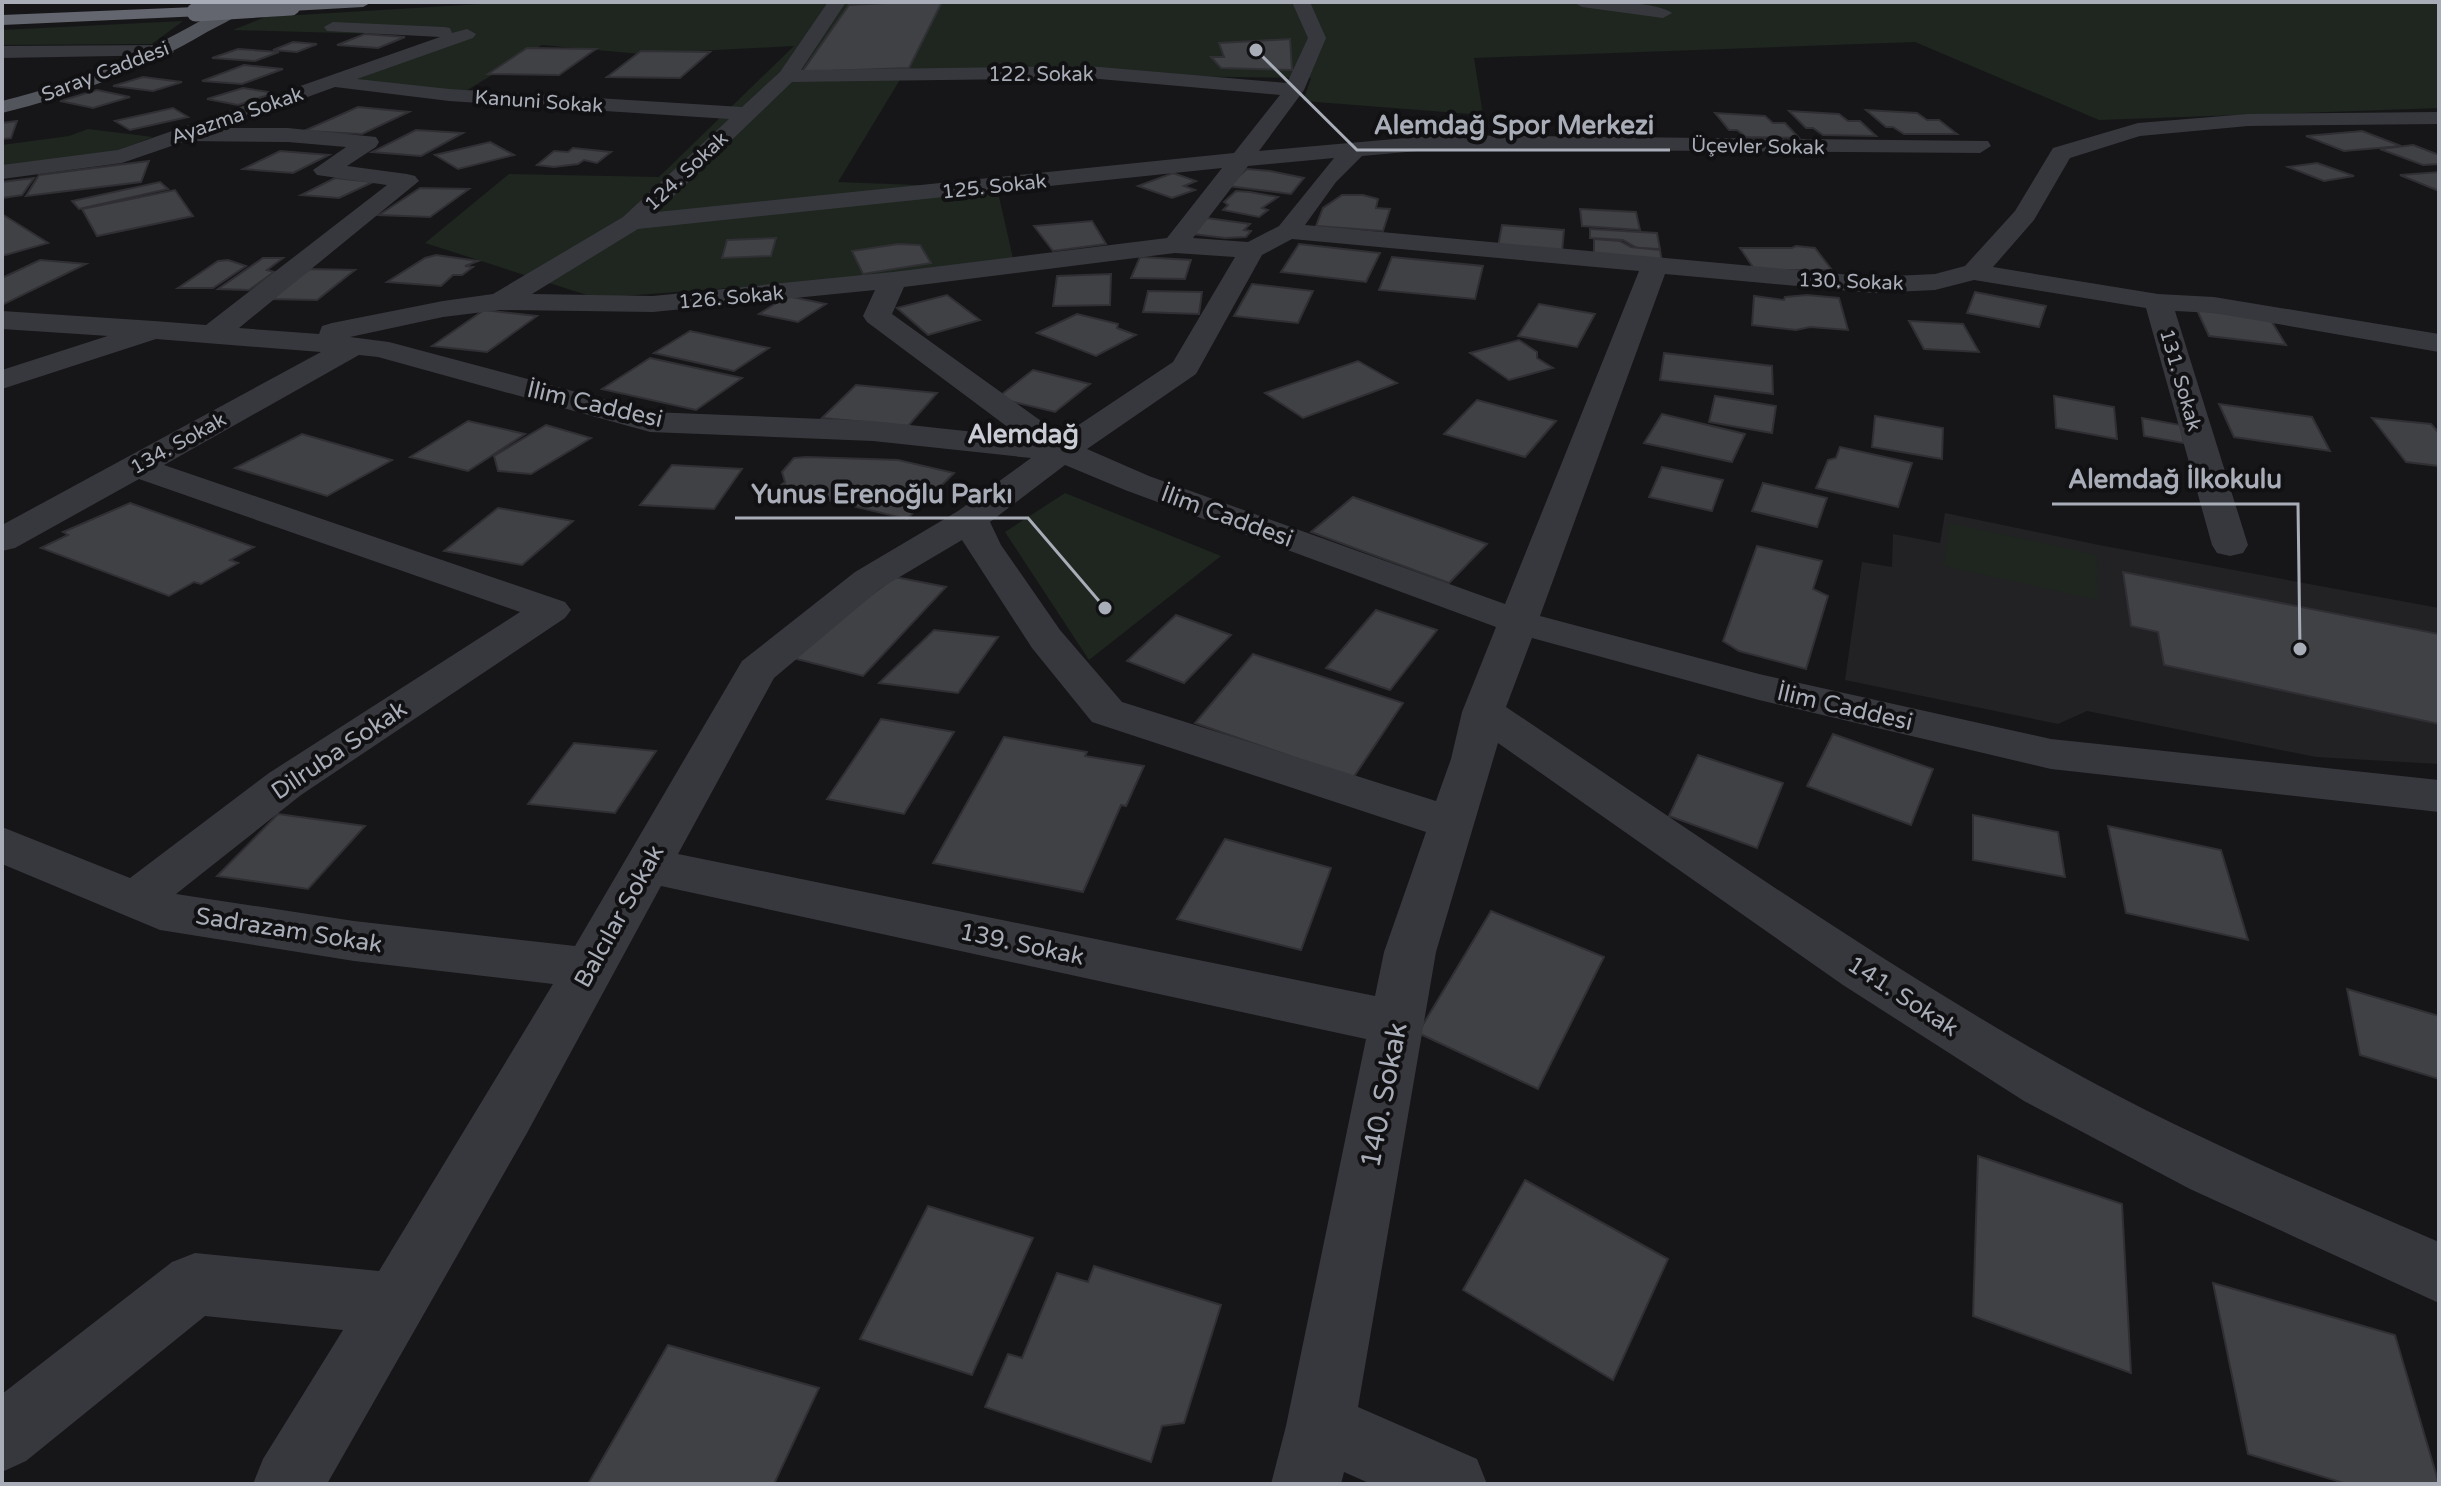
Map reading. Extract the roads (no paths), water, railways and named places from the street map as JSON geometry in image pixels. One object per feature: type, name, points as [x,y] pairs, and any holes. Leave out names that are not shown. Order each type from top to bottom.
[{"type":"highway","points":[[2,5],[79,2]]},
{"type":"highway","points":[[2,20],[363,2]]},
{"type":"main road","name":"Saray Caddesi","points":[[2,107],[113,72],[165,51],[245,2]]},
{"type":"street","name":"124. Sokak","points":[[500,302],[632,222],[787,76],[837,2]]},
{"type":"street","points":[[1175,245],[1294,90],[1317,38],[1301,2]]},
{"type":"street","points":[[1582,2],[1663,13]]},
{"type":"street","name":"Ayazma Sokak","points":[[2,172],[122,156],[467,34],[333,27]]},
{"type":"street","points":[[2,52],[165,51]]},
{"type":"street","name":"122. Sokak","points":[[787,76],[1088,72],[1294,90]]},
{"type":"street","name":"Kanuni Sokak","points":[[330,83],[449,95],[747,114]]},
{"type":"street","points":[[1974,272],[2025,215],[2061,153],[2138,130],[2248,120],[2439,118]]},
{"type":"street","points":[[180,134],[288,135],[368,142],[325,170],[407,181],[212,335]]},
{"type":"street","name":"Üçevler Sokak","points":[[1355,150],[1440,142],[1980,146]]},
{"type":"street","points":[[1252,250],[1288,231],[1328,177],[1355,150]]},
{"type":"street","name":"125. Sokak","points":[[632,222],[1239,159],[1355,150]]},
{"type":"street","name":"130. Sokak","points":[[1288,231],[1873,285],[1935,282],[1974,272]]},
{"type":"street","name":"126. Sokak","points":[[288,341],[443,309],[500,302],[653,304],[893,280],[1175,245],[1252,250]]},
{"type":"street","name":"Balcılar Sokak","points":[[288,1484],[507,1115],[757,670],[868,580],[971,519],[1062,451],[1185,368],[1252,250]]},
{"type":"street","points":[[1483,712],[1654,267]]},
{"type":"street","name":"131. Sokak","points":[[1974,272],[2158,302],[2230,545]]},
{"type":"street","points":[[893,280],[877,316],[1062,451]]},
{"type":"street","points":[[2158,302],[2243,310],[2439,343]]},
{"type":"street","name":"İlim Caddesi","points":[[2,320],[379,348],[650,422],[873,431],[1062,451],[1137,483],[1518,622],[1759,687],[2051,754],[2439,796]]},
{"type":"street","points":[[2,380],[154,330]]},
{"type":"street","name":"134. Sokak","points":[[2,540],[354,346]]},
{"type":"street","name":"Dilruba Sokak","points":[[135,466],[551,610],[329,754],[173,869],[136,901]]},
{"type":"street","points":[[971,519],[983,545],[1046,639],[1107,712],[1452,823]]},
{"type":"street","name":"140. Sokak","points":[[1313,1455],[1410,952],[1473,759],[1483,712]]},
{"type":"street","name":"141. Sokak","points":[[1483,712],[1871,976],[1990,1052],[2104,1117],[2218,1175],[2439,1273]]},
{"type":"street","name":"Sadrazam Sokak","points":[[2,844],[160,911],[354,941],[589,968]]},
{"type":"street","name":"139. Sokak","points":[[647,865],[1397,1023]]},
{"type":"street","points":[[2,1437],[195,1284],[395,1304]]},
{"type":"street","points":[[1313,1455],[1452,1484]]},
{"type":"place","name":"Alemdağ Spor Merkezi","points":[[1256,50]]},
{"type":"place","name":"Yunus Erenoğlu Parkı","points":[[1105,608]]},
{"type":"place","name":"Alemdağ İlkokulu","points":[[2300,649]]},
{"type":"district","name":"Alemdağ","points":[[1023,434]]}]
